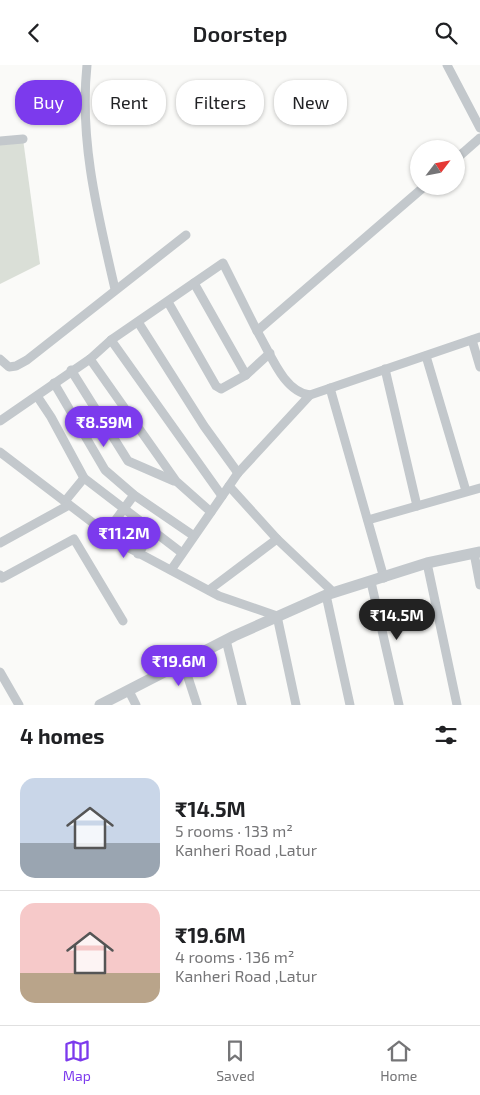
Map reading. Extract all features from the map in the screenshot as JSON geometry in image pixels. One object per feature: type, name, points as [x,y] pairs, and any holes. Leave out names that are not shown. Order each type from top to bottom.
[{"type":"street","points":[[87,65],[83,101],[92,184],[115,289]]},
{"type":"street","points":[[448,65],[480,128]]},
{"type":"street","points":[[465,151],[480,138]]},
{"type":"street","points":[[0,141],[24,139]]},
{"type":"street","points":[[257,331],[415,195]]},
{"type":"street","points":[[0,359],[9,367],[16,366],[186,235]]},
{"type":"street","points":[[0,421],[90,359],[111,340],[223,263],[270,353],[288,383],[301,394],[310,395],[476,339],[480,367]]},
{"type":"street","points":[[194,283],[246,375]]},
{"type":"street","points":[[168,302],[218,388],[225,388],[246,375],[270,353]]},
{"type":"street","points":[[138,323],[204,426],[238,473]]},
{"type":"street","points":[[111,340],[222,496]]},
{"type":"street","points":[[426,355],[466,491]]},
{"type":"street","points":[[90,359],[176,481],[211,512]]},
{"type":"street","points":[[385,369],[417,506]]},
{"type":"street","points":[[71,371],[128,461],[176,481]]},
{"type":"street","points":[[54,383],[105,470],[134,495],[194,536]]},
{"type":"street","points":[[330,388],[384,578]]},
{"type":"street","points":[[171,570],[238,473],[310,395]]},
{"type":"street","points":[[36,396],[51,417],[84,478],[182,553]]},
{"type":"street","points":[[0,452],[106,533],[138,553],[209,590],[277,616]]},
{"type":"street","points":[[0,543],[67,502],[84,478]]},
{"type":"street","points":[[228,486],[329,594],[350,705]]},
{"type":"street","points":[[368,519],[480,488]]},
{"type":"street","points":[[106,533],[134,495]]},
{"type":"street","points":[[138,553],[154,530]]},
{"type":"street","points":[[0,575],[2,578],[74,539],[123,621]]},
{"type":"street","points":[[209,590],[276,539]]},
{"type":"street","points":[[104,704],[226,640],[329,594],[427,563],[477,553],[480,585]]},
{"type":"street","points":[[427,563],[457,705]]},
{"type":"street","points":[[371,582],[399,705]]},
{"type":"street","points":[[277,616],[296,705]]},
{"type":"street","points":[[226,640],[242,705]]},
{"type":"street","points":[[184,662],[197,705]]},
{"type":"street","points":[[0,672],[19,705]]},
{"type":"street","points":[[129,691],[136,705]]},
{"type":"shaded area","points":[[23,139],[40,264],[0,284],[0,141]]}]
